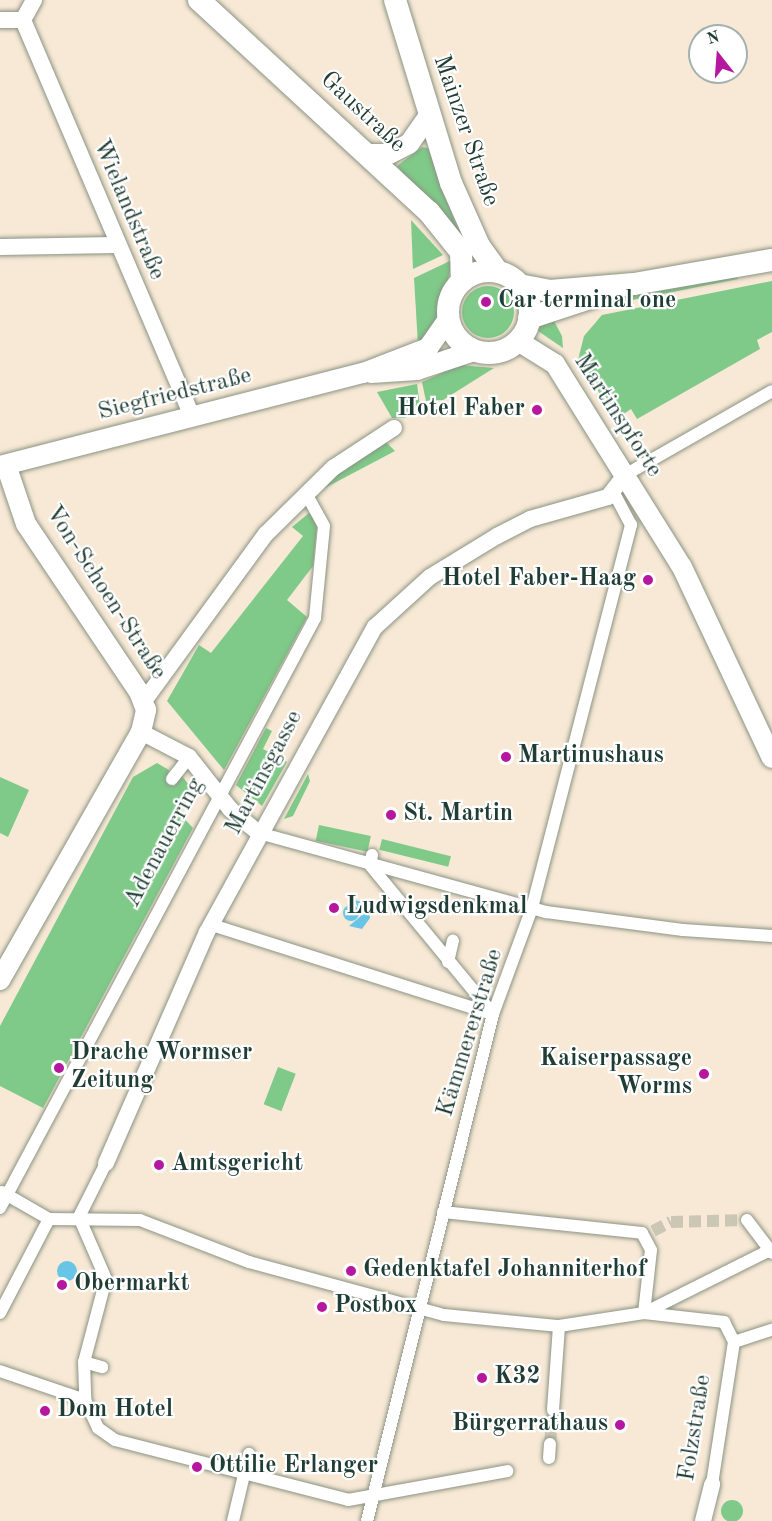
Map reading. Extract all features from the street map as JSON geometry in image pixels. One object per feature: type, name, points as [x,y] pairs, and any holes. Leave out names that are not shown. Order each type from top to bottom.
[{"type":"main road","name":"Gaustraße","points":[[199,0],[368,154],[451,238],[461,252],[462,281]]},
{"type":"main road","name":"Mainzer Straße","points":[[395,0],[428,117],[464,217],[498,272]]},
{"type":"main road","points":[[519,285],[529,318],[518,341],[497,353],[474,351],[457,338],[448,319],[450,298],[462,281],[476,273],[498,272],[519,285],[550,291],[634,284],[772,260]]},
{"type":"main road","points":[[529,318],[634,284]]},
{"type":"street","points":[[0,20],[23,20],[34,0]]},
{"type":"street","name":"Wielandstraße","points":[[23,20],[115,245],[192,417]]},
{"type":"street","points":[[368,154],[389,154],[409,144],[428,117]]},
{"type":"street","points":[[0,247],[115,245]]},
{"type":"street","name":"Siegfriedstraße","points":[[3,465],[363,373],[428,348],[448,319]]},
{"type":"street","name":"Martinspforte","points":[[518,341],[555,364],[661,532],[696,593],[770,751]]},
{"type":"street","name":"Siegfriedstraße","points":[[363,373],[400,374],[474,351]]},
{"type":"street","points":[[614,493],[626,476],[772,391]]},
{"type":"street","points":[[144,701],[266,534],[350,455],[394,428]]},
{"type":"street","name":"Von-Schoen-Straße","points":[[3,465],[26,524],[144,701],[141,732]]},
{"type":"street","name":"Martinsgasse","points":[[79,1218],[106,1163],[212,925],[259,833],[361,648],[387,613],[430,577],[514,526],[614,493]]},
{"type":"street","name":"Kämmererstraße","points":[[367,1521],[423,1305],[443,1212],[493,1014],[532,908],[631,525],[614,493]]},
{"type":"street","name":"Adenauerring","points":[[0,1208],[4,1193],[315,618],[324,526],[306,494]]},
{"type":"street","points":[[0,980],[141,732],[189,757],[218,796],[259,833],[371,860],[532,908],[683,930],[772,936]]},
{"type":"street","points":[[171,779],[189,757]]},
{"type":"street","points":[[371,860],[447,962],[493,1014]]},
{"type":"street","points":[[212,925],[493,1014]]},
{"type":"street","points":[[447,962],[453,941]]},
{"type":"street","points":[[4,1193],[50,1219],[140,1220],[249,1262],[423,1305],[444,1315],[560,1326],[644,1313],[724,1322],[734,1342],[772,1330]]},
{"type":"street","points":[[443,1212],[649,1234],[651,1250],[644,1313]]},
{"type":"street","points":[[79,1218],[105,1279],[84,1362],[85,1400],[98,1428],[115,1440],[245,1476],[348,1500],[373,1498],[507,1471]]},
{"type":"street","points":[[0,1314],[50,1219]]},
{"type":"street","points":[[644,1313],[770,1252],[747,1220]]},
{"type":"street","points":[[553,1410],[560,1326]]},
{"type":"street","name":"Folzstraße","points":[[703,1521],[712,1484],[734,1342]]},
{"type":"street","points":[[84,1362],[102,1367]]},
{"type":"street","points":[[0,1371],[85,1400]]},
{"type":"street","points":[[549,1458],[550,1443]]},
{"type":"street","points":[[233,1521],[249,1454]]},
{"type":"green space","points":[[422,147],[428,148],[463,244],[397,166]]},
{"type":"green space","points":[[411,220],[443,255],[413,269]]},
{"type":"green space","points":[[452,260],[439,324],[418,345],[414,278]]},
{"type":"green space","points":[[737,277],[738,279],[577,311],[607,299]]},
{"type":"green space","points":[[772,281],[772,332],[757,340],[760,349],[637,419],[631,409],[616,419],[578,360],[584,336],[602,315]]},
{"type":"green space","points":[[488,286],[498,288],[506,294],[512,302],[514,312],[512,322],[506,330],[498,336],[488,338],[478,336],[470,330],[464,322],[462,312],[464,302],[470,294],[478,288]]},
{"type":"green space","points":[[554,321],[562,336],[563,348],[538,331],[541,324]]},
{"type":"green space","points":[[460,365],[494,368],[443,400],[426,401],[422,382]]},
{"type":"green space","points":[[417,384],[420,406],[405,418],[392,418],[377,392]]},
{"type":"green space","points":[[386,442],[395,451],[323,489],[335,473]]},
{"type":"green space","points":[[309,513],[318,516],[313,566],[287,600],[307,617],[224,770],[167,701],[199,645],[211,653],[303,536],[292,527]]},
{"type":"green space","points":[[266,728],[272,731],[263,749],[287,762],[262,806],[236,785]]},
{"type":"green space","points":[[157,763],[169,770],[166,782],[174,786],[182,776],[193,790],[180,814],[193,828],[43,1108],[0,1086],[0,1026],[133,777]]},
{"type":"green space","points":[[308,774],[310,781],[293,816],[284,819]]},
{"type":"green space","points":[[0,777],[29,790],[8,837],[0,833]]},
{"type":"green space","points":[[319,825],[371,836],[368,852],[316,841]]},
{"type":"green space","points":[[382,839],[451,856],[448,867],[379,850]]},
{"type":"green space","points":[[278,1067],[296,1074],[281,1111],[264,1104]]},
{"type":"green space","points":[[732,1500],[740,1503],[743,1511],[740,1519],[732,1522],[724,1519],[721,1511],[724,1503]]},
{"type":"water","points":[[355,900],[368,904],[370,918],[362,929],[349,926],[361,916]]},
{"type":"water","points":[[348,905],[354,905],[359,913],[357,919],[348,921],[343,916],[343,910]]},
{"type":"water","points":[[67,1261],[74,1264],[77,1271],[74,1278],[67,1281],[60,1278],[57,1271],[60,1264]]},
{"type":"tunnel","points":[[653,1231],[671,1222],[747,1220]]},
{"type":"tunnel","points":[[550,1444],[553,1410]]},
{"type":"place","name":"Car terminal one","points":[[486,302]]},
{"type":"place","name":"Hotel Faber","points":[[537,410]]},
{"type":"place","name":"Hotel Faber-Haag","points":[[648,580]]},
{"type":"place","name":"Martinushaus","points":[[506,757]]},
{"type":"place","name":"St. Martin","points":[[391,815]]},
{"type":"place","name":"Ludwigsdenkmal","points":[[334,908]]},
{"type":"place","name":"Drache Wormser Zeitung","points":[[59,1068]]},
{"type":"place","name":"Kaiserpassage Worms","points":[[704,1074]]},
{"type":"place","name":"Amtsgericht","points":[[159,1165]]},
{"type":"place","name":"Gedenktafel Johanniterhof","points":[[351,1271]]},
{"type":"place","name":"Obermarkt","points":[[62,1285]]},
{"type":"place","name":"Postbox","points":[[322,1307]]},
{"type":"place","name":"K32","points":[[482,1378]]},
{"type":"place","name":"Dom Hotel","points":[[45,1411]]},
{"type":"place","name":"Bürgerrathaus","points":[[620,1425]]},
{"type":"place","name":"Ottilie Erlanger","points":[[197,1467]]}]
